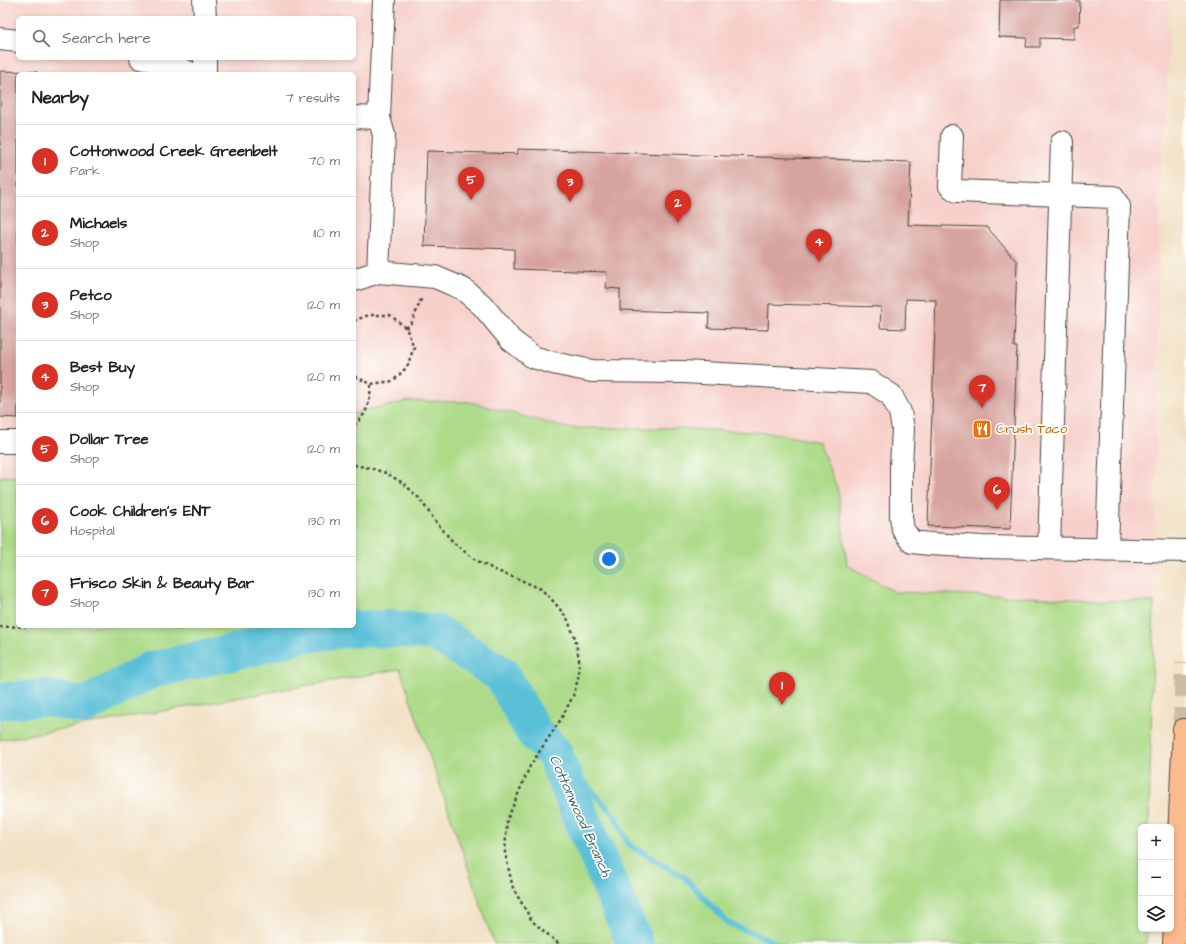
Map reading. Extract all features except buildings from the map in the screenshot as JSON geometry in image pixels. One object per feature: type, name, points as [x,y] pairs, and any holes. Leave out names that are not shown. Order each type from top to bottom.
[{"type":"main road","points":[[1174,944],[1185,735]]},
{"type":"lane","points":[[204,0],[204,16]]},
{"type":"lane","points":[[378,272],[384,135],[379,118],[384,0]]},
{"type":"lane","points":[[0,39],[16,41]]},
{"type":"lane","points":[[148,60],[178,68],[187,72]]},
{"type":"lane","points":[[205,60],[205,72]]},
{"type":"lane","points":[[356,117],[379,118]]},
{"type":"lane","points":[[952,136],[950,186],[957,191],[1113,198],[1119,206],[1107,550]]},
{"type":"lane","points":[[1049,548],[1062,142]]},
{"type":"lane","points":[[356,279],[378,272],[435,277],[463,289],[482,305],[511,340],[533,357],[592,371],[683,372],[871,382],[891,396],[900,412],[903,429],[901,516],[903,530],[912,542],[982,547],[1186,552]]},
{"type":"lane","points":[[0,442],[16,442]]},
{"type":"path","points":[[406,328],[412,322],[428,276]]},
{"type":"path","points":[[356,320],[369,315],[390,315],[406,328],[414,347],[407,367],[393,381],[371,384],[356,377]]},
{"type":"path","points":[[356,424],[361,420],[370,402],[371,384]]},
{"type":"path","points":[[356,465],[386,473],[403,483],[419,498],[436,522],[454,543],[474,559],[497,571],[541,589],[567,618],[575,638],[579,659],[578,678],[572,696],[561,719],[530,766],[507,820],[505,854],[513,888],[532,921],[559,944]]},
{"type":"path","points":[[0,627],[16,627]]},
{"type":"shaded area","points":[[0,0],[1169,0],[1166,121],[1160,176],[1154,602],[895,592],[847,565],[838,491],[819,442],[773,433],[672,428],[567,428],[469,402],[409,401],[356,413],[356,72],[16,72],[16,477],[0,476]]},
{"type":"green space","points":[[409,401],[470,402],[567,428],[672,428],[773,433],[819,442],[838,491],[847,565],[895,592],[1154,602],[1149,824],[1138,824],[1138,932],[1147,932],[1146,944],[494,944],[400,669],[0,740],[0,476],[16,477],[16,628],[356,628],[356,413]]},
{"type":"waterway","name":"Cottonwood Branch","points":[[0,701],[46,698],[84,706],[151,670],[243,650],[300,635],[351,629],[394,629],[435,632],[502,675],[533,731],[554,753],[635,944]]},
{"type":"waterway","points":[[554,753],[582,780],[615,816],[628,844],[684,877],[728,923],[779,944]]},
{"type":"tunnel","points":[[1184,730],[1186,663]]},
{"type":"place","name":"Dollar Tree","points":[[471,200]]},
{"type":"place","name":"Petco","points":[[570,202]]},
{"type":"place","name":"Michaels","points":[[678,223]]},
{"type":"place","name":"Best Buy","points":[[819,262]]},
{"type":"place","name":"Frisco Skin & Beauty Bar","points":[[982,408]]},
{"type":"place","name":"Crush Taco","points":[[982,429]]},
{"type":"place","name":"Cook Children’s ENT","points":[[997,510]]},
{"type":"place","name":"Cottonwood Creek Greenbelt","points":[[782,705]]}]
